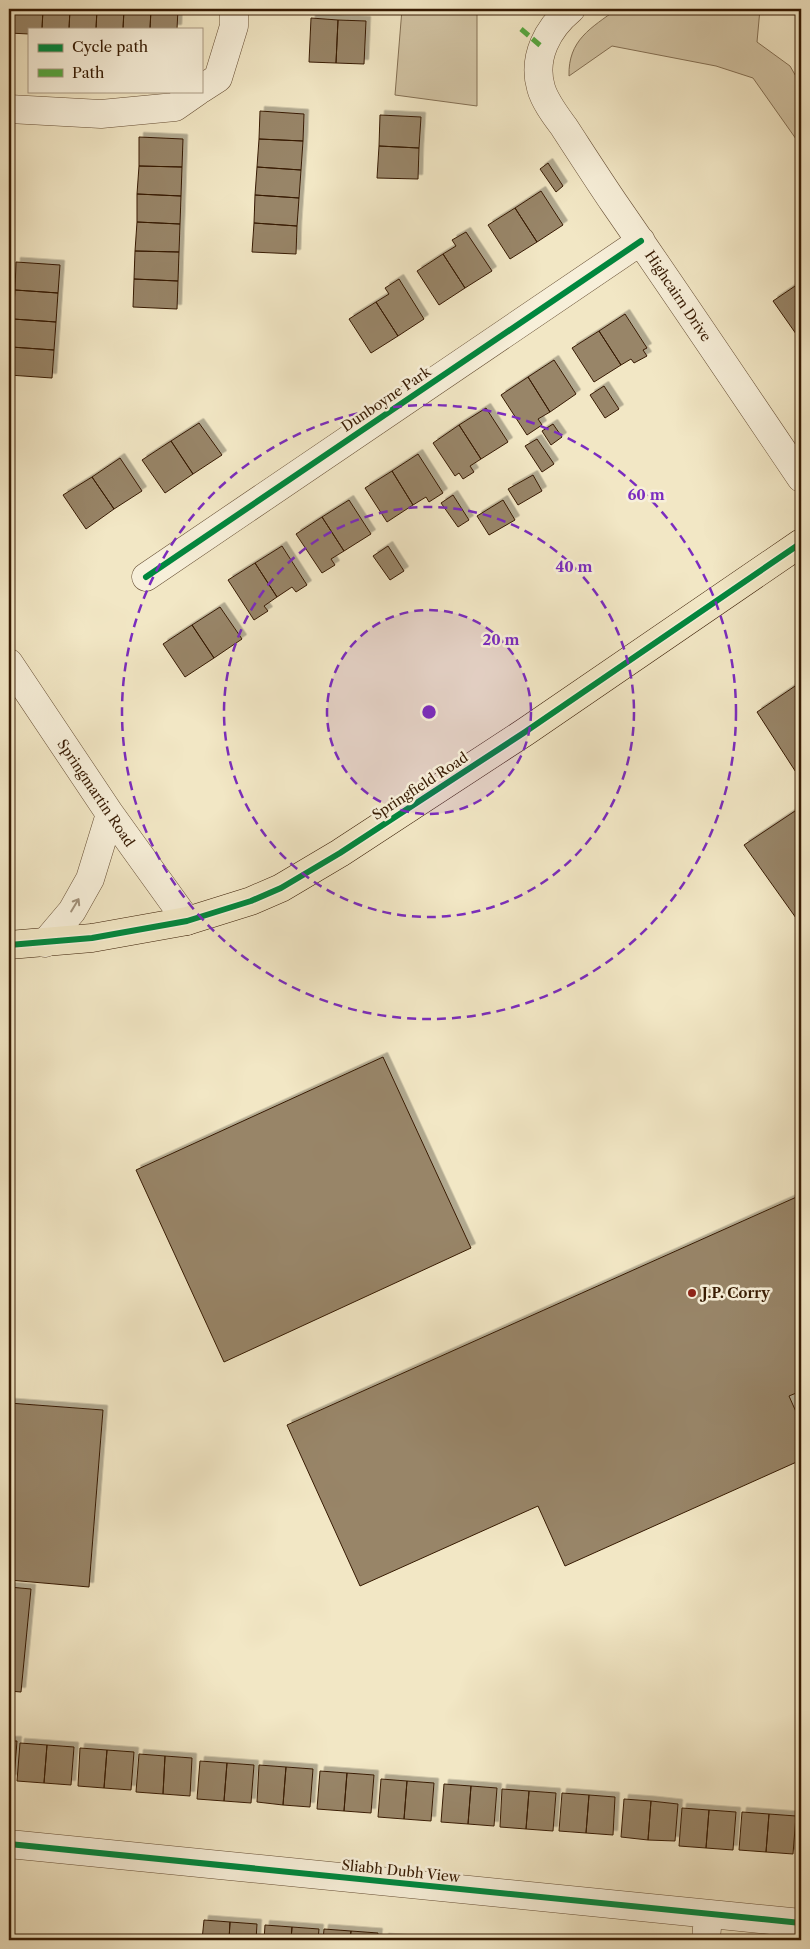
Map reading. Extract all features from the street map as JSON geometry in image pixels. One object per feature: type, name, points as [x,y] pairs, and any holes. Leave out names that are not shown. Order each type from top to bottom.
[{"type":"highway","name":"Springfield Road","points":[[9,945],[45,943],[111,935],[187,921],[251,901],[281,888],[340,853],[525,732],[801,543]]},
{"type":"street","points":[[202,89],[218,78],[234,26],[234,9]]},
{"type":"street","name":"Highcairn Drive","points":[[571,9],[550,32],[542,47],[539,67],[541,89],[641,242],[801,478]]},
{"type":"street","points":[[9,109],[101,114],[175,107],[197,92]]},
{"type":"street","name":"Dunboyne Park","points":[[146,577],[641,242]]},
{"type":"street","name":"Springmartin Road","points":[[9,663],[110,814],[187,921]]},
{"type":"street","points":[[45,943],[72,911],[90,879],[110,814]]},
{"type":"street","name":"Sliabh Dubh View","points":[[9,1844],[707,1928],[796,1922]]},
{"type":"shaded area","points":[[402,9],[477,9],[477,106],[395,95]]},
{"type":"shaded area","points":[[617,9],[760,9],[757,42],[790,66],[801,85],[801,146],[753,78],[716,66],[612,46],[569,76],[572,53],[577,44],[590,29]]},
{"type":"building","points":[[10,9],[43,9],[42,28],[28,28],[28,34],[9,33]]},
{"type":"building","points":[[43,9],[70,9],[69,28],[42,28]]},
{"type":"building","points":[[70,9],[97,9],[96,28],[69,28]]},
{"type":"building","points":[[97,9],[124,9],[123,28],[96,28]]},
{"type":"building","points":[[124,9],[151,9],[150,28],[123,28]]},
{"type":"building","points":[[151,9],[178,9],[177,28],[150,28]]},
{"type":"building","points":[[311,18],[338,20],[336,63],[309,62]]},
{"type":"building","points":[[338,20],[366,21],[364,64],[336,63]]},
{"type":"building","points":[[260,111],[304,114],[303,141],[259,139]]},
{"type":"building","points":[[380,115],[421,117],[419,148],[379,146]]},
{"type":"building","points":[[139,137],[183,139],[182,167],[139,166]]},
{"type":"building","points":[[259,139],[303,141],[301,170],[257,167]]},
{"type":"building","points":[[379,146],[419,148],[418,179],[377,178]]},
{"type":"building","points":[[548,163],[563,186],[556,192],[540,169]]},
{"type":"building","points":[[139,166],[182,167],[181,196],[137,194]]},
{"type":"building","points":[[257,167],[301,170],[299,198],[255,195]]},
{"type":"building","points":[[541,191],[563,225],[537,242],[515,208]]},
{"type":"building","points":[[137,194],[181,196],[180,224],[137,222]]},
{"type":"building","points":[[255,195],[299,198],[297,226],[254,223]]},
{"type":"building","points":[[515,208],[537,242],[510,259],[488,225]]},
{"type":"building","points":[[137,222],[180,224],[179,252],[135,251]]},
{"type":"building","points":[[254,223],[297,226],[296,254],[252,252]]},
{"type":"building","points":[[466,232],[492,271],[465,288],[443,254],[456,246],[452,240]]},
{"type":"building","points":[[135,251],[179,252],[178,281],[134,279]]},
{"type":"building","points":[[443,254],[465,288],[439,305],[417,271]]},
{"type":"building","points":[[16,262],[60,265],[58,293],[15,290]]},
{"type":"building","points":[[134,279],[178,281],[177,309],[133,307]]},
{"type":"building","points":[[399,279],[424,319],[398,336],[376,302],[389,294],[385,288]]},
{"type":"building","points":[[801,282],[801,341],[773,301]]},
{"type":"building","points":[[15,290],[58,293],[56,322],[13,319]]},
{"type":"building","points":[[376,302],[398,336],[371,353],[349,319]]},
{"type":"building","points":[[625,314],[647,348],[643,350],[647,356],[634,363],[631,359],[621,365],[599,331]]},
{"type":"building","points":[[13,319],[56,322],[54,350],[11,347]]},
{"type":"building","points":[[599,331],[621,365],[594,382],[572,348]]},
{"type":"building","points":[[11,347],[54,350],[52,378],[9,375]]},
{"type":"building","points":[[554,360],[576,394],[550,412],[528,377]]},
{"type":"building","points":[[528,377],[550,412],[538,419],[542,425],[527,435],[501,395]]},
{"type":"building","points":[[604,386],[619,409],[605,418],[590,395]]},
{"type":"building","points":[[486,408],[508,442],[481,459],[459,425]]},
{"type":"building","points":[[199,423],[222,455],[193,474],[171,441]]},
{"type":"building","points":[[553,424],[562,437],[551,445],[542,431]]},
{"type":"building","points":[[459,425],[481,459],[470,466],[474,472],[463,479],[459,473],[455,476],[433,443]]},
{"type":"building","points":[[537,439],[554,464],[542,472],[525,446]]},
{"type":"building","points":[[171,441],[193,474],[165,493],[142,460]]},
{"type":"building","points":[[418,454],[443,493],[429,502],[426,497],[413,505],[392,471]]},
{"type":"building","points":[[120,458],[142,491],[114,509],[92,477]]},
{"type":"building","points":[[392,471],[413,505],[387,522],[365,488]]},
{"type":"building","points":[[533,475],[542,491],[518,505],[508,489]]},
{"type":"building","points":[[92,477],[114,509],[86,529],[63,495]]},
{"type":"building","points":[[453,495],[469,520],[458,527],[441,503]]},
{"type":"building","points":[[349,500],[371,534],[344,551],[322,517]]},
{"type":"building","points":[[503,500],[515,520],[489,535],[477,516]]},
{"type":"building","points":[[322,517],[344,551],[331,559],[335,565],[322,573],[296,534]]},
{"type":"building","points":[[282,546],[307,585],[296,592],[292,587],[277,597],[255,563]]},
{"type":"building","points":[[388,546],[404,571],[390,580],[373,556]]},
{"type":"building","points":[[255,563],[277,597],[264,606],[268,611],[254,620],[228,580]]},
{"type":"building","points":[[220,607],[242,639],[214,658],[192,625]]},
{"type":"building","points":[[192,625],[214,658],[185,677],[163,644]]},
{"type":"building","points":[[801,682],[801,780],[757,712]]},
{"type":"building","points":[[801,807],[801,925],[744,845]]},
{"type":"building","points":[[383,1057],[471,1248],[224,1362],[136,1170]]},
{"type":"building","name":"J.P. Corry","points":[[801,1195],[801,1391],[789,1396],[801,1423],[801,1460],[565,1566],[538,1506],[360,1586],[287,1425]]},
{"type":"building","points":[[9,1403],[103,1410],[89,1587],[9,1580]]},
{"type":"building","points":[[9,1587],[31,1589],[21,1692],[9,1691]]},
{"type":"building","points":[[9,1741],[17,1741],[14,1779],[9,1779]]},
{"type":"building","points":[[20,1743],[47,1745],[44,1783],[17,1781]]},
{"type":"building","points":[[47,1745],[74,1747],[71,1785],[44,1783]]},
{"type":"building","points":[[80,1748],[107,1750],[104,1788],[78,1786]]},
{"type":"building","points":[[107,1750],[134,1752],[131,1790],[104,1788]]},
{"type":"building","points":[[139,1754],[165,1756],[163,1794],[136,1792]]},
{"type":"building","points":[[165,1756],[192,1758],[190,1796],[163,1794]]},
{"type":"building","points":[[200,1761],[227,1763],[224,1801],[197,1799]]},
{"type":"building","points":[[227,1763],[254,1765],[251,1803],[224,1801]]},
{"type":"building","points":[[259,1765],[286,1767],[283,1805],[257,1802]]},
{"type":"building","points":[[286,1767],[313,1769],[310,1807],[283,1805]]},
{"type":"building","points":[[320,1771],[347,1773],[344,1811],[317,1809]]},
{"type":"building","points":[[347,1773],[374,1775],[371,1813],[344,1811]]},
{"type":"building","points":[[381,1779],[407,1781],[404,1819],[378,1817]]},
{"type":"building","points":[[407,1781],[434,1783],[431,1821],[404,1819]]},
{"type":"building","points":[[444,1784],[471,1786],[468,1824],[441,1822]]},
{"type":"building","points":[[471,1786],[497,1788],[494,1826],[468,1824]]},
{"type":"building","points":[[502,1789],[529,1791],[526,1829],[500,1827]]},
{"type":"building","points":[[529,1791],[556,1793],[553,1831],[526,1829]]},
{"type":"building","points":[[562,1793],[589,1795],[586,1833],[559,1831]]},
{"type":"building","points":[[589,1795],[615,1797],[613,1835],[586,1833]]},
{"type":"building","points":[[624,1799],[651,1801],[648,1840],[621,1837]]},
{"type":"building","points":[[651,1801],[678,1804],[675,1841],[648,1840]]},
{"type":"building","points":[[682,1808],[709,1810],[706,1848],[679,1846]]},
{"type":"building","points":[[709,1810],[736,1812],[733,1850],[706,1848]]},
{"type":"building","points":[[742,1812],[769,1814],[766,1852],[739,1850]]},
{"type":"building","points":[[769,1814],[796,1816],[793,1854],[766,1852]]},
{"type":"building","points":[[204,1920],[230,1922],[229,1940],[202,1940]]},
{"type":"building","points":[[230,1922],[257,1924],[256,1940],[229,1940]]},
{"type":"building","points":[[265,1925],[292,1927],[291,1940],[264,1940]]},
{"type":"building","points":[[292,1927],[319,1929],[318,1940],[291,1940]]},
{"type":"building","points":[[324,1929],[351,1931],[350,1940],[323,1940]]},
{"type":"building","points":[[351,1931],[378,1933],[377,1940],[350,1940]]},
{"type":"building","points":[[384,1938],[411,1940],[384,1940]]},
{"type":"marked path","points":[[521,29],[542,47]]},
{"type":"cycle path","points":[[146,577],[641,241]]},
{"type":"cycle path","points":[[9,945],[92,938],[187,921],[251,901],[281,888],[340,853],[525,732],[801,543]]},
{"type":"cycle path","points":[[9,1844],[801,1923]]},
{"type":"place","name":"J.P. Corry","points":[[692,1293]]}]
